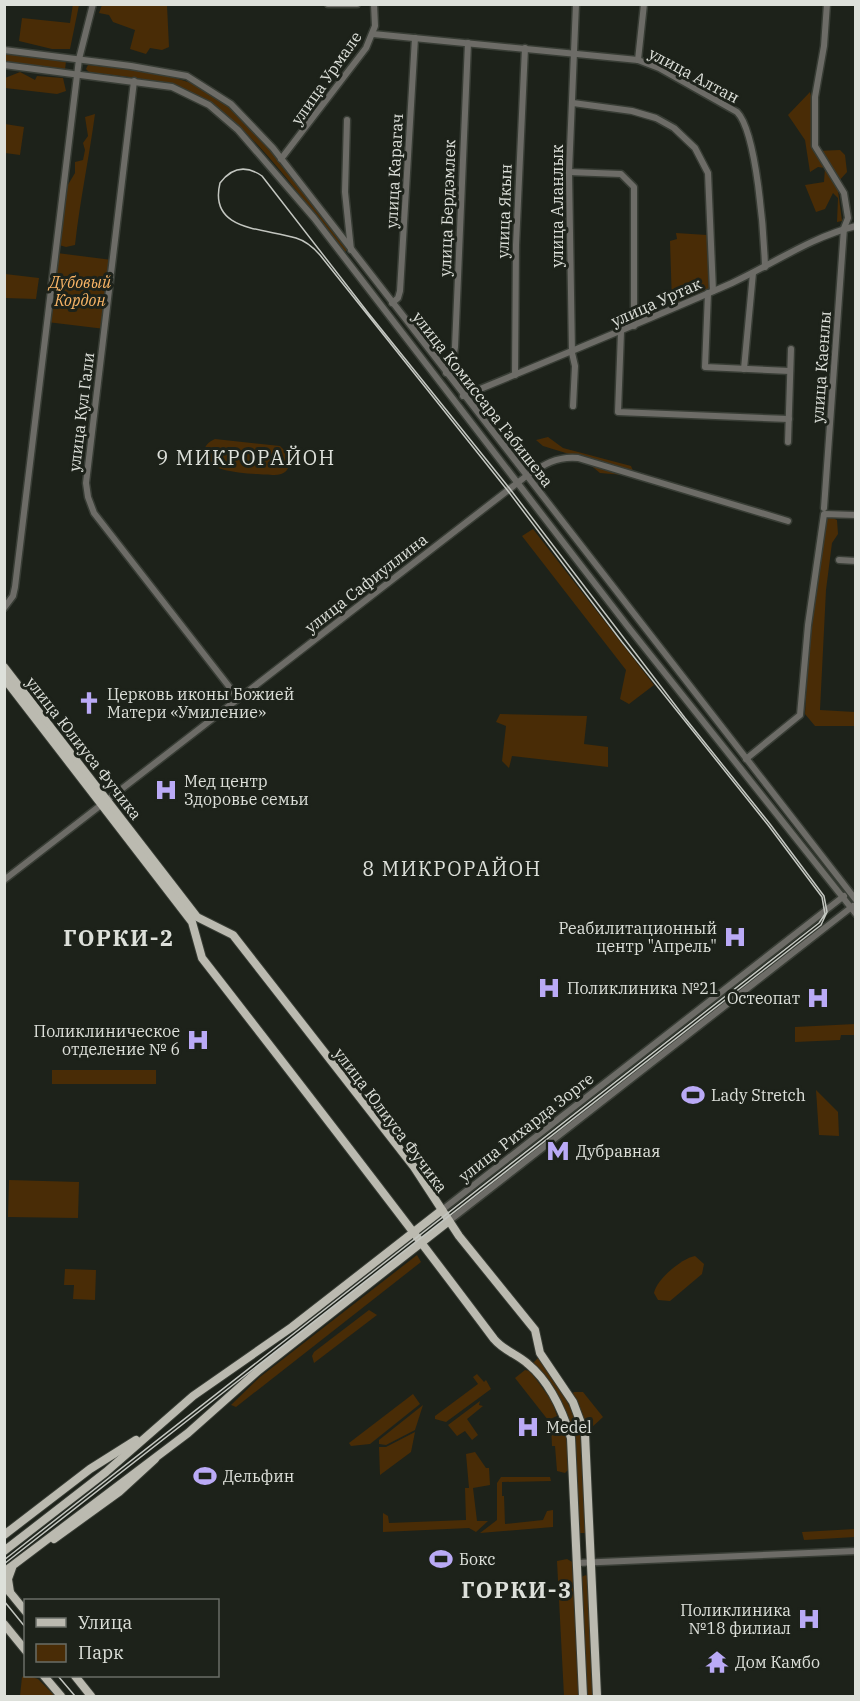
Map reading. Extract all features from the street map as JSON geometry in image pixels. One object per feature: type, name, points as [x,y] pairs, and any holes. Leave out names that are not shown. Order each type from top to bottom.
[{"type":"main road","name":"улица Юлиуса Фучика","points":[[4,667],[192,922],[202,958],[371,1179],[423,1242],[494,1339],[500,1346],[529,1364],[556,1399],[564,1414],[571,1438],[583,1696]]},
{"type":"main road","name":"улица Юлиуса Фучика","points":[[4,678],[197,917],[233,935],[414,1167],[449,1221],[535,1330],[540,1353],[573,1402],[585,1434],[597,1696]]},
{"type":"main road","name":"улица Рихарда Зорге","points":[[4,1551],[106,1472],[193,1396],[247,1361],[442,1210]]},
{"type":"main road","name":"улица Рихарда Зорге","points":[[4,1572],[214,1411],[259,1370],[449,1221]]},
{"type":"main road","points":[[4,1535],[90,1469],[150,1432]]},
{"type":"main road","points":[[24,1610],[7,1589],[12,1568],[119,1492],[148,1468],[162,1451]]},
{"type":"main road","points":[[4,1624],[24,1649]]},
{"type":"main road","points":[[45,1677],[61,1696]]},
{"type":"main road","points":[[76,1677],[91,1696]]},
{"type":"street","points":[[4,608],[13,596],[15,587],[79,59],[93,4]]},
{"type":"street","points":[[328,4],[357,4]]},
{"type":"street","name":"улица Урмале","points":[[281,159],[366,48],[373,34],[375,4]]},
{"type":"street","name":"улица Аланлык","points":[[573,406],[575,366],[572,353],[569,172],[576,52],[576,4]]},
{"type":"street","points":[[638,60],[644,4]]},
{"type":"street","name":"улица Каенлы","points":[[746,759],[800,715],[808,625],[824,511],[844,228],[848,219],[844,193],[815,146],[815,98],[824,46],[827,4]]},
{"type":"street","name":"улица Алтан","points":[[373,34],[576,52],[638,60],[658,68],[743,118],[750,141],[763,228],[765,267]]},
{"type":"street","name":"улица Карагач","points":[[392,303],[398,298],[400,291],[415,38]]},
{"type":"street","name":"улица Бердэмлек","points":[[446,373],[452,366],[455,347],[468,43]]},
{"type":"street","name":"улица Якын","points":[[514,375],[516,245],[525,48]]},
{"type":"street","name":"улица Комиссара Габишева","points":[[4,50],[172,72],[201,83],[246,118],[352,250],[525,477],[849,892],[854,904]]},
{"type":"street","name":"улица Комиссара Габишева","points":[[4,65],[134,81],[183,91],[223,116],[265,159],[344,257],[517,484],[841,898],[854,904]]},
{"type":"street","name":"улица Кул Гали","points":[[134,81],[86,483],[87,497],[94,513],[238,698]]},
{"type":"street","points":[[573,103],[632,111],[656,118],[674,128],[694,148],[708,174],[711,292],[705,367],[790,371]]},
{"type":"street","points":[[344,257],[352,250],[345,192],[347,120]]},
{"type":"street","points":[[569,172],[621,174],[634,187],[634,326]]},
{"type":"street","name":"улица Уртак","points":[[464,396],[572,353],[711,292],[765,267],[821,236],[855,226]]},
{"type":"street","points":[[744,369],[753,273]]},
{"type":"street","points":[[621,332],[618,412],[789,419]]},
{"type":"street","points":[[788,442],[791,349]]},
{"type":"street","name":"улица Сафиуллина","points":[[4,880],[525,477],[561,457],[578,458],[788,521]]},
{"type":"street","points":[[824,511],[855,516]]},
{"type":"street","points":[[838,560],[855,561]]},
{"type":"street","name":"улица Рихарда Зорге","points":[[442,1210],[849,892]]},
{"type":"street","points":[[854,904],[855,914]]},
{"type":"street","name":"улица Рихарда Зорге","points":[[449,1221],[854,904]]},
{"type":"street","points":[[577,1563],[855,1551]]},
{"type":"green space","points":[[73,4],[79,5],[70,49],[52,49],[19,41],[22,18],[70,23]]},
{"type":"green space","points":[[102,5],[167,5],[169,47],[162,50],[150,48],[146,54],[130,49],[135,30],[113,22],[109,15],[99,13]]},
{"type":"green space","points":[[5,54],[66,61],[65,70],[5,62]]},
{"type":"green space","points":[[88,65],[164,75],[188,82],[211,93],[233,110],[276,154],[348,249],[344,253],[270,159],[226,115],[203,99],[180,88],[157,82],[89,72],[86,69]]},
{"type":"green space","points":[[20,72],[35,80],[37,76],[63,78],[66,91],[57,94],[5,88],[5,78]]},
{"type":"green space","points":[[810,92],[813,108],[812,136],[816,151],[840,150],[845,155],[847,172],[837,183],[842,221],[837,222],[838,198],[833,193],[825,209],[816,212],[805,185],[824,182],[825,168],[818,167],[810,172],[805,140],[788,115]]},
{"type":"green space","points":[[95,114],[75,245],[66,247],[59,245],[66,188],[75,173],[75,162],[83,160],[85,150],[83,143],[88,136],[85,117]]},
{"type":"green space","points":[[5,124],[24,127],[20,155],[5,153]]},
{"type":"green space","points":[[676,233],[707,235],[711,288],[672,304],[670,241],[677,239]]},
{"type":"green space","name":"Дубовый Кордон","points":[[57,253],[112,260],[105,329],[47,322]]},
{"type":"green space","points":[[5,274],[39,278],[36,299],[5,298]]},
{"type":"green space","points":[[548,437],[563,448],[631,466],[635,476],[600,473],[582,458],[543,446],[536,440]]},
{"type":"green space","points":[[215,439],[280,446],[290,456],[289,467],[282,474],[274,475],[233,472],[213,466],[206,461],[204,454],[207,445]]},
{"type":"green space","points":[[831,517],[837,520],[838,534],[832,543],[826,590],[820,710],[855,712],[855,726],[815,726],[805,714],[808,662],[824,521]]},
{"type":"green space","points":[[533,529],[654,685],[629,704],[620,699],[626,670],[522,536]]},
{"type":"green space","points":[[500,714],[587,716],[584,744],[608,747],[608,767],[512,756],[509,768],[502,761],[506,726],[496,722]]},
{"type":"green space","points":[[855,1024],[855,1035],[841,1035],[840,1040],[795,1042],[795,1027]]},
{"type":"green space","points":[[52,1070],[156,1070],[156,1084],[52,1084]]},
{"type":"green space","points":[[816,1090],[838,1112],[839,1136],[819,1135]]},
{"type":"green space","points":[[9,1180],[79,1182],[78,1218],[8,1217]]},
{"type":"green space","points":[[417,1255],[421,1262],[236,1407],[231,1405],[260,1377]]},
{"type":"green space","points":[[695,1256],[704,1264],[702,1274],[670,1301],[658,1300],[654,1293],[664,1276],[677,1265]]},
{"type":"green space","points":[[65,1269],[96,1270],[95,1300],[73,1299],[74,1285],[64,1285]]},
{"type":"green space","points":[[369,1310],[377,1315],[314,1363],[312,1356],[314,1352]]},
{"type":"green space","points":[[538,1358],[575,1417],[582,1440],[587,1533],[579,1533],[574,1438],[532,1364]]},
{"type":"green space","points":[[525,1370],[530,1371],[552,1401],[557,1416],[548,1420],[515,1378]]},
{"type":"green space","points":[[477,1374],[484,1382],[486,1380],[491,1389],[446,1422],[435,1419],[435,1416],[478,1384],[473,1377]]},
{"type":"green space","points":[[583,1392],[603,1417],[590,1429],[587,1428],[572,1394]]},
{"type":"green space","points":[[413,1394],[420,1404],[370,1444],[351,1446],[349,1443]]},
{"type":"green space","points":[[480,1401],[479,1405],[483,1406],[467,1419],[478,1435],[472,1440],[465,1431],[457,1436],[448,1425]]},
{"type":"green space","points":[[423,1405],[415,1430],[386,1445],[379,1444],[379,1440]]},
{"type":"green space","points":[[558,1421],[562,1422],[568,1439],[569,1469],[565,1473],[557,1471],[555,1446],[552,1446],[551,1425]]},
{"type":"green space","points":[[415,1432],[411,1452],[380,1475],[379,1447],[386,1447]]},
{"type":"green space","points":[[475,1452],[486,1468],[489,1468],[490,1485],[473,1488],[477,1521],[488,1521],[476,1532],[469,1528],[383,1532],[383,1513],[388,1516],[389,1523],[466,1520],[465,1488],[469,1488],[466,1454]]},
{"type":"green space","points":[[501,1477],[550,1477],[551,1481],[502,1482],[502,1496],[504,1496],[505,1524],[543,1520],[547,1511],[553,1510],[553,1527],[480,1533],[497,1520],[497,1483]]},
{"type":"green space","points":[[855,1529],[855,1537],[804,1540],[802,1532]]},
{"type":"green space","points":[[567,1559],[574,1563],[580,1696],[564,1696],[557,1561]]},
{"type":"green space","points":[[586,1575],[589,1578],[594,1696],[585,1696],[581,1577]]},
{"type":"green space","points":[[22,1677],[38,1679],[55,1696],[20,1696]]},
{"type":"tram line","points":[[4,1560],[819,923],[825,914],[822,897],[768,825],[622,642],[508,491],[320,255],[300,239],[242,225],[222,211],[219,199],[220,183],[234,171],[245,169],[262,176],[369,314],[510,489],[824,896],[827,912],[821,925],[4,1564]]},
{"type":"tram line","points":[[4,1601],[24,1626]]},
{"type":"tram line","points":[[59,1677],[75,1696]]},
{"type":"place","name":"Церковь иконы Божией Матери «Умиление»","points":[[89,703]]},
{"type":"place","name":"Мед центр Здоровье семьи","points":[[166,790]]},
{"type":"place","name":"Реабилитационный центр \"Апрель\"","points":[[735,937]]},
{"type":"place","name":"Поликлиника №21","points":[[549,988]]},
{"type":"place","name":"Остеопат","points":[[818,998]]},
{"type":"place","name":"Поликлиническое отделение № 6","points":[[198,1040]]},
{"type":"place","name":"Lady Stretch","points":[[693,1095]]},
{"type":"place","name":"Дубравная","points":[[558,1151]]},
{"type":"place","name":"Medel","points":[[528,1427]]},
{"type":"place","name":"Дельфин","points":[[205,1476]]},
{"type":"place","name":"Бокс","points":[[441,1559]]},
{"type":"place","name":"Поликлиника №18 филиал","points":[[809,1619]]},
{"type":"place","name":"Дом Камбо","points":[[717,1662]]},
{"type":"district","name":"9 МИКРОРАЙОН","points":[[246,457]]},
{"type":"district","name":"8 МИКРОРАЙОН","points":[[452,868]]},
{"type":"district","name":"ГОРКИ-2","points":[[119,937]]},
{"type":"district","name":"ГОРКИ-3","points":[[517,1589]]}]
